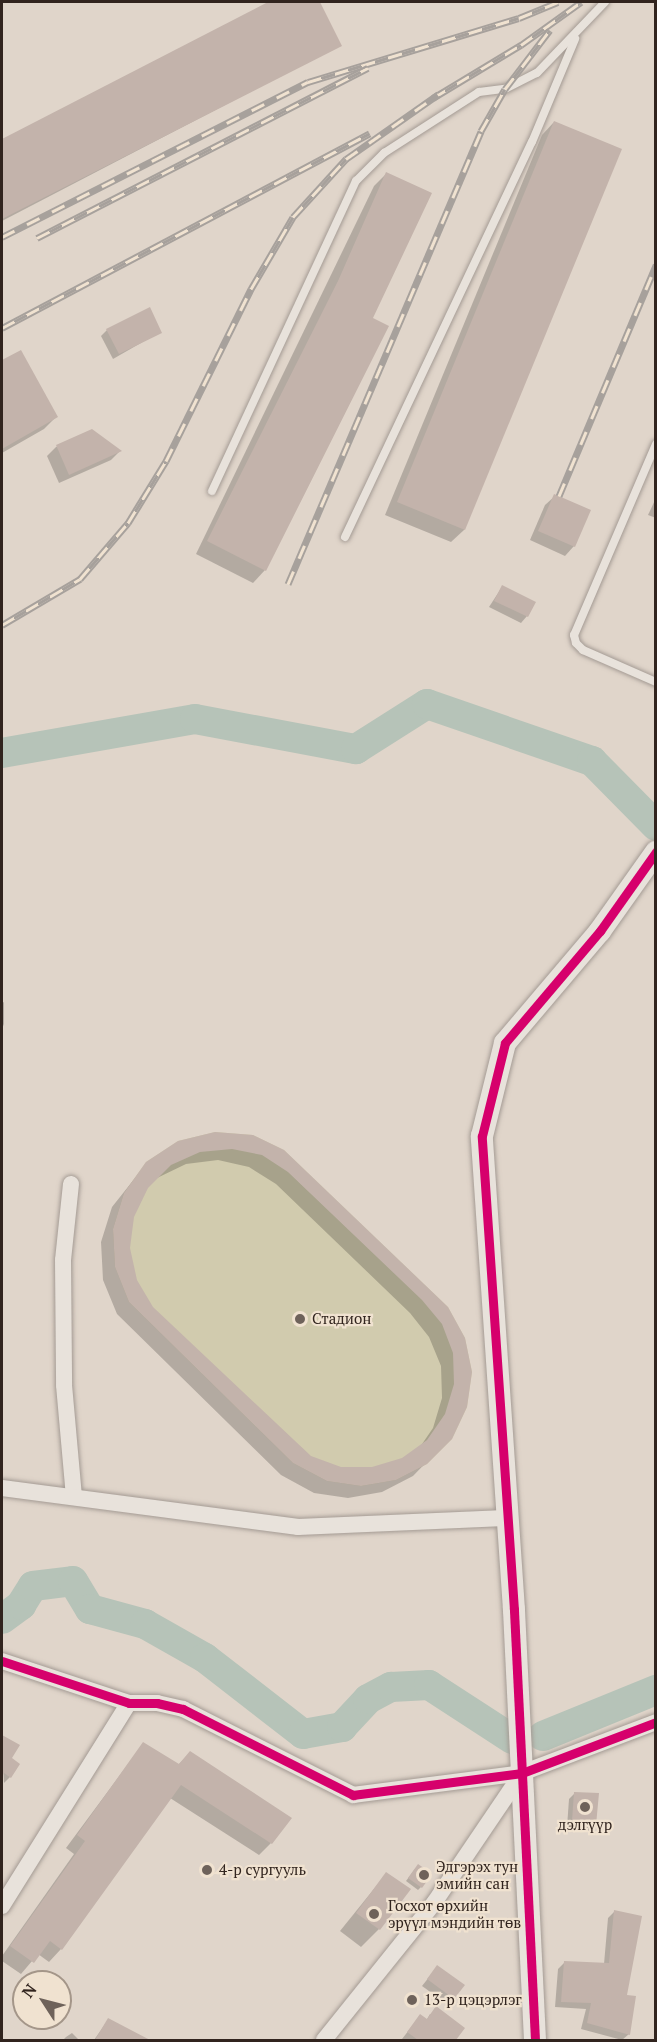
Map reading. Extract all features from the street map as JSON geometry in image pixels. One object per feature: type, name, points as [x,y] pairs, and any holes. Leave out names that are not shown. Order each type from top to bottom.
[{"type":"street","points":[[535,2040],[508,1518],[482,1136],[505,1043],[600,931],[656,852]]},
{"type":"street","points":[[71,1184],[63,1260],[64,1386],[74,1497]]},
{"type":"street","points":[[2,1488],[298,1527],[508,1518]]},
{"type":"street","points":[[2,1661],[129,1703],[157,1703],[183,1709],[353,1795],[522,1773],[656,1722]]},
{"type":"street","points":[[2,1906],[129,1703]]},
{"type":"street","points":[[324,2040],[434,1903],[522,1773]]},
{"type":"lane","points":[[212,491],[356,181],[384,153],[479,92],[505,89],[537,73],[577,34],[605,2]]},
{"type":"lane","points":[[345,537],[532,142],[577,34]]},
{"type":"lane","points":[[656,444],[574,635],[576,644],[583,650],[656,682]]},
{"type":"shaded area","name":"Стадион","points":[[215,1132],[253,1135],[284,1150],[448,1307],[465,1338],[472,1372],[467,1407],[452,1439],[427,1464],[396,1480],[361,1486],[327,1481],[293,1463],[129,1302],[115,1267],[113,1229],[124,1193],[146,1162],[178,1141]]},
{"type":"building","points":[[268,2],[320,2],[342,46],[2,219],[2,139]]},
{"type":"building","points":[[554,121],[622,149],[465,530],[397,502]]},
{"type":"building","points":[[386,172],[432,193],[373,318],[389,326],[266,571],[207,541],[338,281]]},
{"type":"building","points":[[150,307],[162,333],[119,354],[106,329]]},
{"type":"building","points":[[21,350],[58,417],[2,449],[2,360]]},
{"type":"building","points":[[92,429],[122,451],[69,475],[56,445]]},
{"type":"building","points":[[554,494],[591,510],[575,547],[538,531]]},
{"type":"building","points":[[502,585],[536,602],[528,617],[494,601]]},
{"type":"building","points":[[215,1132],[253,1135],[284,1150],[448,1307],[465,1338],[472,1372],[467,1407],[452,1439],[427,1464],[396,1480],[361,1486],[327,1481],[293,1463],[129,1302],[115,1267],[113,1229],[124,1193],[146,1162],[178,1141]],"holes":[[[232,1149],[262,1155],[288,1172],[422,1300],[442,1324],[453,1353],[454,1384],[445,1414],[427,1440],[402,1458],[372,1467],[341,1467],[311,1456],[153,1307],[137,1280],[130,1248],[134,1217],[148,1188],[171,1165],[200,1152]]]},
{"type":"building","points":[[2,1735],[20,1745],[12,1758],[20,1764],[11,1778],[4,1773],[2,1777]]},
{"type":"building","points":[[143,1742],[179,1764],[190,1751],[292,1818],[272,1844],[181,1785],[62,1950],[50,1941],[34,1963],[10,1946],[85,1841],[77,1835]]},
{"type":"building","name":"дэлгүүр","points":[[574,1792],[599,1793],[596,1825],[572,1821]]},
{"type":"building","points":[[418,1864],[432,1874],[422,1888],[408,1878]]},
{"type":"building","name":"Госхот өрхийн эрүүл мэндийн төв","points":[[386,1872],[411,1889],[380,1930],[356,1913]]},
{"type":"building","points":[[614,1910],[642,1916],[627,1995],[636,1996],[630,2035],[587,2023],[591,2003],[561,2002],[564,1961],[609,1963]]},
{"type":"building","points":[[437,1965],[465,1985],[454,1999],[427,1979]]},
{"type":"building","points":[[436,2006],[465,2028],[456,2040],[418,2040],[407,2032],[420,2014],[427,2019]]},
{"type":"building","points":[[108,2018],[150,2040],[95,2040]]},
{"type":"waterway","points":[[2,753],[195,719],[356,749],[427,704],[592,761],[656,826]]},
{"type":"waterway","points":[[2,1619],[21,1605],[33,1586],[73,1581],[90,1609],[145,1624],[205,1658],[303,1734],[342,1727],[368,1699],[391,1687],[429,1685],[512,1739]]},
{"type":"waterway","points":[[543,1736],[656,1690]]},
{"type":"railway","points":[[2,237],[308,82],[519,18],[558,2]]},
{"type":"railway","points":[[433,98],[521,45],[581,2]]},
{"type":"railway","points":[[288,584],[481,131],[505,89],[550,30]]},
{"type":"railway","points":[[37,238],[368,68]]},
{"type":"railway","points":[[2,625],[80,579],[128,523],[166,461],[251,289],[293,217],[346,159],[439,94]]},
{"type":"railway","points":[[2,328],[370,133]]},
{"type":"railway","points":[[559,496],[656,265]]},
{"type":"cycle path","points":[[535,2040],[514,1610],[482,1136],[505,1043],[600,931],[656,852]]},
{"type":"cycle path","points":[[2,1661],[129,1703],[157,1703],[183,1709],[353,1795],[522,1773],[656,1722]]},
{"type":"place","name":"Стадион","points":[[300,1319]]},
{"type":"place","name":"дэлгүүр","points":[[585,1807]]},
{"type":"place","name":"4-р сургууль","points":[[207,1870]]},
{"type":"place","name":"Эдгэрэх тун эмийн сан","points":[[424,1875]]},
{"type":"place","name":"Госхот өрхийн эрүүл мэндийн төв","points":[[374,1914]]},
{"type":"place","name":"13-р цэцэрлэг","points":[[412,2000]]}]
